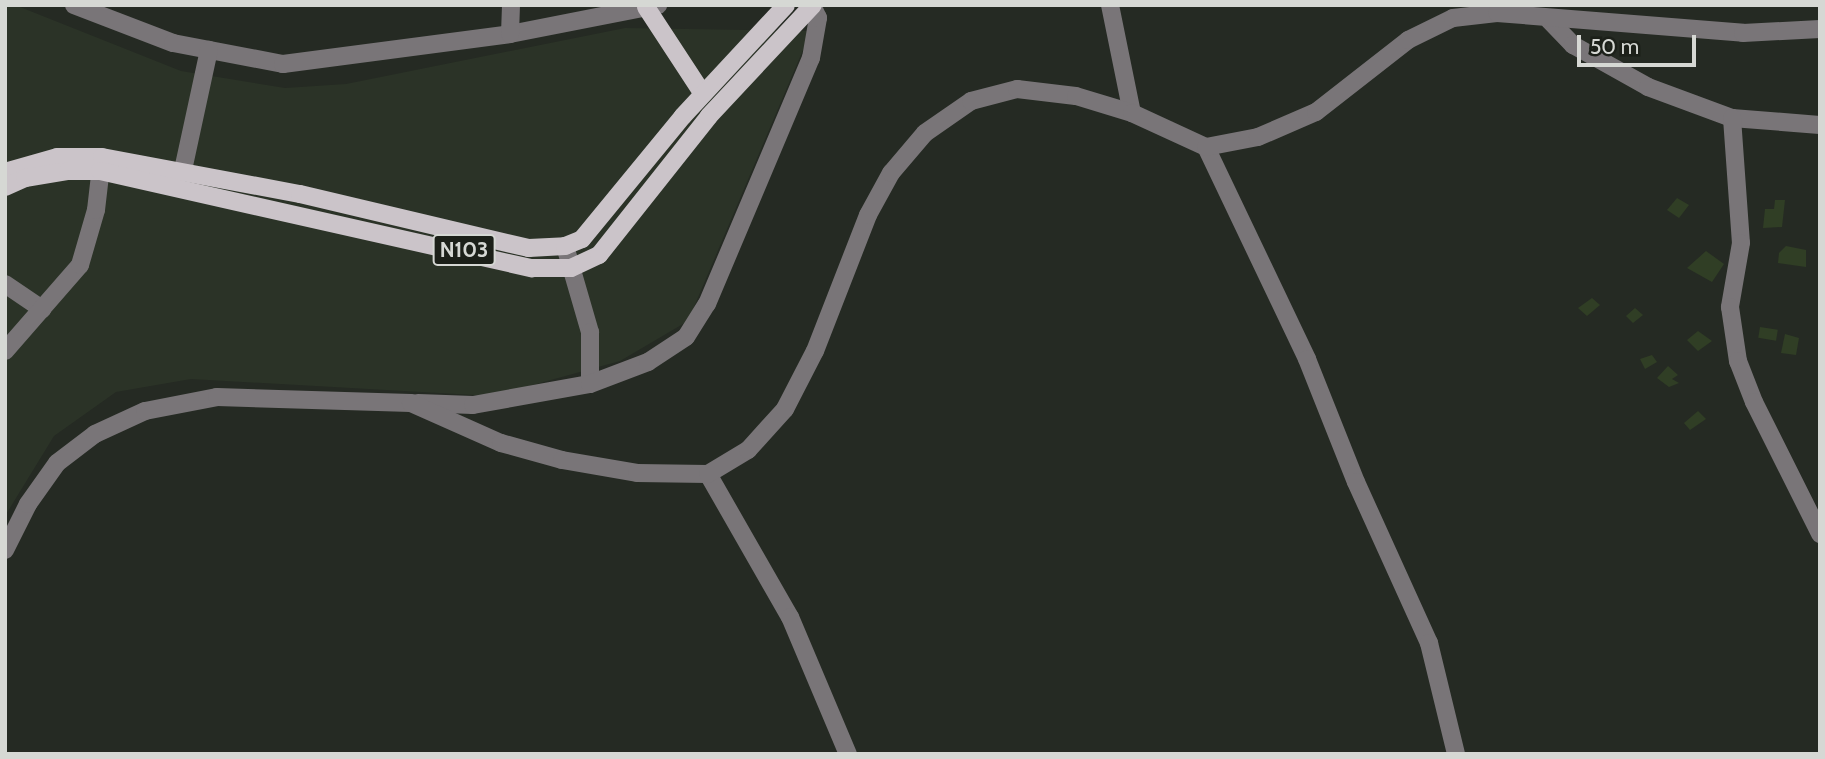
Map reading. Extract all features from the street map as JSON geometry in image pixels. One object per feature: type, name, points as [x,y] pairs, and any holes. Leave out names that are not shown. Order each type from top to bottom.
[{"type":"main road","points":[[565,246],[582,239],[703,94],[786,5]]},
{"type":"main road","name":"N103","points":[[5,187],[25,178],[101,164],[295,214],[531,268],[571,268],[598,255],[693,134],[764,52],[812,5]]},
{"type":"main road","points":[[652,6],[703,94]]},
{"type":"main road","name":"N103","points":[[5,172],[57,158],[183,170],[300,194],[529,248],[565,246]]},
{"type":"main road","points":[[295,214],[300,194]]},
{"type":"street","points":[[74,5],[173,43],[283,64],[510,34],[652,6]]},
{"type":"street","points":[[510,34],[511,5]]},
{"type":"street","points":[[5,550],[28,504],[57,463],[95,434],[145,411],[217,397],[473,405],[590,384],[649,362],[685,337],[707,304],[811,58],[818,18],[812,5]]},
{"type":"street","points":[[1110,5],[1132,113]]},
{"type":"street","points":[[411,403],[500,443],[562,460],[637,473],[708,474],[748,450],[785,409],[815,351],[868,215],[891,173],[925,133],[971,101],[1017,89],[1076,96],[1132,113],[1166,133],[1206,147],[1258,138],[1316,112],[1408,40],[1453,18],[1497,13],[1549,20],[1743,33],[1820,29]]},
{"type":"street","points":[[1549,20],[1573,45],[1648,87],[1732,118],[1820,125]]},
{"type":"street","points":[[183,170],[209,50]]},
{"type":"street","points":[[1732,118],[1741,243],[1730,307],[1738,361],[1754,402],[1820,534]]},
{"type":"street","points":[[1206,147],[1307,359],[1361,494],[1429,643],[1456,754]]},
{"type":"street","points":[[5,351],[80,265],[96,210],[101,164]]},
{"type":"street","points":[[565,246],[590,332],[590,384]]},
{"type":"street","points":[[5,284],[42,309]]},
{"type":"street","points":[[708,474],[790,617],[848,754]]},
{"type":"shaded area","points":[[5,5],[15,5],[181,71],[285,88],[346,84],[625,28],[811,31],[688,321],[620,361],[492,396],[191,379],[116,392],[54,436],[5,516]]},
{"type":"building","points":[[1677,198],[1689,205],[1679,218],[1667,210]]},
{"type":"building","points":[[1775,200],[1785,200],[1782,227],[1763,228],[1765,209],[1774,209]]},
{"type":"building","points":[[1786,246],[1806,250],[1806,267],[1778,263],[1779,253]]},
{"type":"building","points":[[1706,251],[1724,264],[1712,282],[1687,268]]},
{"type":"building","points":[[1592,298],[1600,305],[1587,316],[1578,308]]},
{"type":"building","points":[[1635,308],[1643,315],[1633,323],[1626,316]]},
{"type":"building","points":[[1760,327],[1778,330],[1776,341],[1758,338]]},
{"type":"building","points":[[1698,331],[1712,341],[1698,351],[1687,340]]},
{"type":"building","points":[[1785,334],[1799,338],[1796,355],[1781,353]]},
{"type":"building","points":[[1652,355],[1657,362],[1645,369],[1640,359]]},
{"type":"building","points":[[1668,366],[1678,375],[1672,379],[1679,383],[1669,387],[1657,378]]},
{"type":"building","points":[[1698,411],[1706,419],[1690,430],[1684,423]]}]
